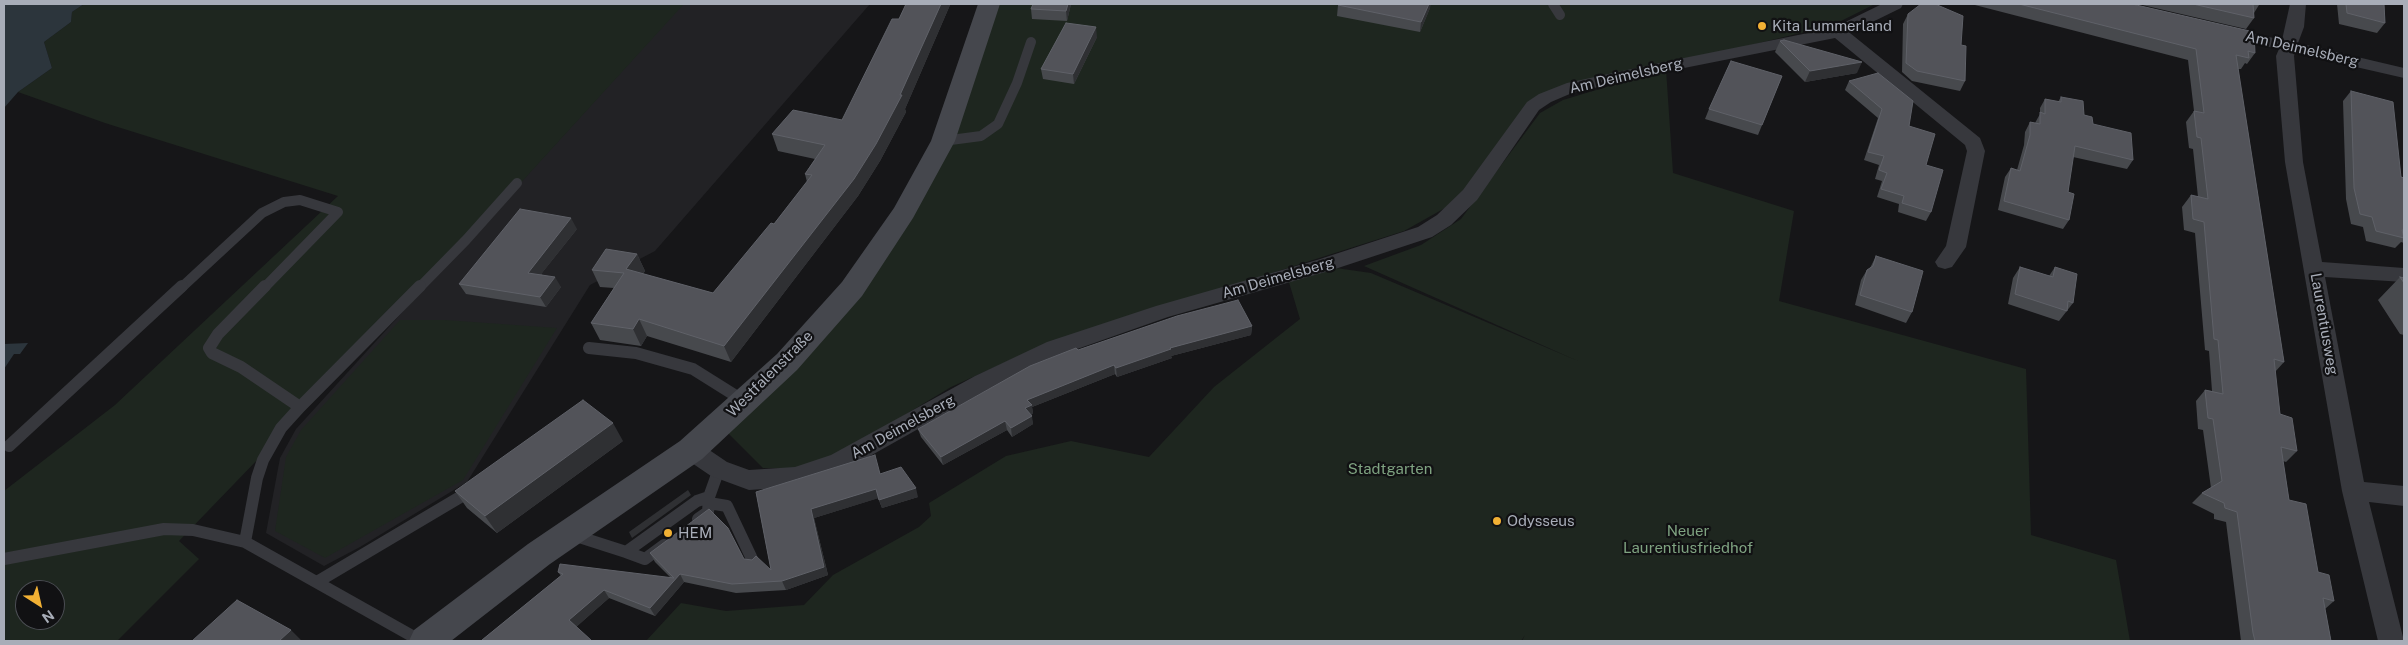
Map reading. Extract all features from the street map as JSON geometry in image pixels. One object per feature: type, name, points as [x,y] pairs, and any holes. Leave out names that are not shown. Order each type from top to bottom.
[{"type":"main road","name":"Westfalenstraße","points":[[426,641],[569,534],[690,450],[787,362],[852,289],[904,212],[943,141],[970,66],[989,4]]},
{"type":"street","name":"Am Deimelsberg","points":[[690,450],[719,469],[750,480],[795,477],[839,462],[983,382],[1055,348],[1163,311],[1322,266],[1426,232],[1444,220],[1470,195],[1525,117],[1534,106],[1545,98],[1566,89],[1731,52],[1838,32],[1895,4]]},
{"type":"street","name":"Laurentiusweg","points":[[2298,4],[2290,46],[2286,56],[2294,162],[2354,491],[2391,641]]},
{"type":"street","name":"Am Deimelsberg","points":[[2208,27],[2404,73]]},
{"type":"street","points":[[1838,32],[1973,142],[1976,150],[1956,247],[1946,262]]},
{"type":"street","points":[[2314,269],[2404,275]]},
{"type":"street","points":[[2354,491],[2404,496]]},
{"type":"lane","points":[[1553,4],[1560,16]]},
{"type":"lane","points":[[943,141],[981,136],[998,124],[1017,83],[1031,42]]},
{"type":"lane","points":[[245,542],[257,478],[263,460],[280,428],[459,247],[517,184]]},
{"type":"lane","points":[[9,446],[262,213],[284,202],[300,200],[338,212],[218,334],[209,348],[212,353],[242,367],[300,407]]},
{"type":"lane","points":[[589,348],[636,353],[694,369],[744,401]]},
{"type":"lane","points":[[686,528],[708,512],[709,500],[719,469]]},
{"type":"lane","points":[[317,582],[481,484]]},
{"type":"lane","points":[[626,552],[696,501],[709,500],[727,506],[753,561]]},
{"type":"lane","points":[[4,558],[164,529],[193,530],[245,542],[420,641]]},
{"type":"lane","points":[[569,534],[645,559],[672,539]]},
{"type":"shaded area","points":[[4,4],[84,4],[72,12],[71,22],[44,42],[52,68],[18,92],[4,108]]},
{"type":"shaded area","points":[[683,4],[870,4],[655,251],[590,285],[467,482],[360,547],[324,566],[266,533],[280,458],[296,429]]},
{"type":"shaded area","points":[[28,343],[20,354],[14,354],[4,369],[4,344]]},
{"type":"green space","points":[[84,4],[684,4],[454,256],[179,541],[199,559],[117,641],[4,641],[4,491],[115,405],[338,196],[105,123],[18,92],[52,68],[44,42],[71,22],[72,12]]},
{"type":"green space","points":[[997,4],[1875,4],[1833,25],[1543,96],[1482,173],[1445,208],[1404,231],[1039,347],[951,387],[817,468],[763,468],[720,425],[787,363],[944,141]]},
{"type":"green space","points":[[1666,69],[1673,173],[1794,211],[1779,301],[2026,369],[2031,535],[2116,560],[2130,641],[1522,641],[1525,635],[1521,641],[646,641],[681,603],[726,611],[804,605],[833,575],[919,527],[931,516],[929,503],[1006,456],[1071,441],[1149,457],[1214,387],[1300,319],[1288,279],[1329,267],[1371,273],[1578,361],[1364,266],[1421,245],[1461,219],[1540,113],[1563,100]]},
{"type":"green space","points":[[400,320],[445,320],[557,328],[463,480],[325,558],[275,531],[286,457],[301,430]]},
{"type":"building","points":[[906,4],[941,4],[900,95],[902,95],[876,144],[854,179],[724,346],[639,319],[633,329],[591,323],[624,273],[592,270],[606,249],[637,254],[626,269],[713,293],[771,223],[774,224],[812,175],[805,174],[825,145],[772,134],[793,110],[842,120],[892,19],[899,19]]},
{"type":"building","points":[[1033,4],[1068,4],[1066,11],[1031,9]]},
{"type":"building","points":[[1338,4],[1429,4],[1421,22]]},
{"type":"building","points":[[1921,4],[1935,4],[1963,16],[1961,45],[1966,46],[1965,81],[1917,71],[1906,63],[1908,14]]},
{"type":"building","points":[[2019,4],[2132,4],[2254,32],[2255,53],[2248,51],[2249,58],[2236,55],[2284,362],[2274,359],[2280,414],[2292,418],[2297,451],[2281,447],[2289,500],[2306,504],[2318,572],[2329,575],[2334,601],[2323,598],[2331,641],[2255,641],[2237,512],[2225,508],[2224,503],[2202,493],[2222,481],[2213,419],[2208,418],[2205,390],[2223,394],[2218,340],[2214,339],[2204,222],[2193,219],[2191,195],[2208,199],[2201,138],[2197,137],[2194,111],[2204,113],[2196,49]]},
{"type":"building","points":[[2193,4],[2253,4],[2254,18]]},
{"type":"building","points":[[2346,4],[2384,4],[2385,23],[2347,13]]},
{"type":"building","points":[[1066,23],[1096,27],[1073,74],[1041,69]]},
{"type":"building","points":[[1784,40],[1862,62],[1810,71],[1780,41]]},
{"type":"building","points":[[1731,61],[1782,76],[1762,125],[1709,109]]},
{"type":"building","points":[[1878,73],[1913,101],[1909,126],[1935,134],[1926,165],[1943,170],[1931,212],[1902,203],[1904,196],[1881,189],[1887,173],[1879,170],[1884,156],[1868,152],[1882,109],[1849,81]]},
{"type":"building","points":[[2351,91],[2393,102],[2401,177],[2404,178],[2404,230],[2402,230],[2404,238],[2376,231],[2372,217],[2360,214],[2354,188]]},
{"type":"building","points":[[2061,97],[2083,101],[2084,115],[2092,117],[2093,124],[2131,133],[2133,160],[2075,146],[2068,192],[2074,194],[2069,220],[2004,201],[2011,168],[2020,171],[2030,135],[2030,122],[2040,124],[2040,112],[2045,114],[2045,99],[2061,102]]},
{"type":"building","points":[[520,209],[571,218],[528,273],[555,277],[540,297],[459,284]]},
{"type":"building","points":[[1876,256],[1923,271],[1912,312],[1860,295],[1867,270],[1873,266]]},
{"type":"building","points":[[2020,267],[2053,277],[2055,267],[2077,274],[2073,303],[2068,301],[2067,311],[2015,294]]},
{"type":"building","points":[[1238,300],[1252,326],[1170,348],[1116,368],[1114,365],[1027,400],[1032,405],[1025,408],[1032,416],[1011,428],[1005,421],[941,457],[918,429],[1030,366],[1076,348],[1078,350],[1177,316]]},
{"type":"building","points":[[583,400],[613,423],[485,516],[455,491]]},
{"type":"building","points":[[875,455],[880,474],[901,467],[916,488],[879,500],[876,489],[811,509],[824,567],[782,581],[732,584],[680,574],[650,608],[604,590],[569,620],[590,641],[482,640],[563,574],[558,572],[560,564],[674,578],[650,553],[709,509],[728,528],[744,559],[752,560],[756,556],[771,570],[756,492]]},
{"type":"building","points":[[237,600],[291,630],[279,641],[192,641]]},
{"type":"place","name":"Kita Lummerland","points":[[1762,26]]},
{"type":"place","name":"Odysseus","points":[[1497,521]]},
{"type":"place","name":"HEM","points":[[668,533]]},
{"type":"park label","name":"Stadtgarten","points":[[1390,469]]},
{"type":"park label","name":"Neuer Laurentiusfriedhof","points":[[1688,540]]}]
